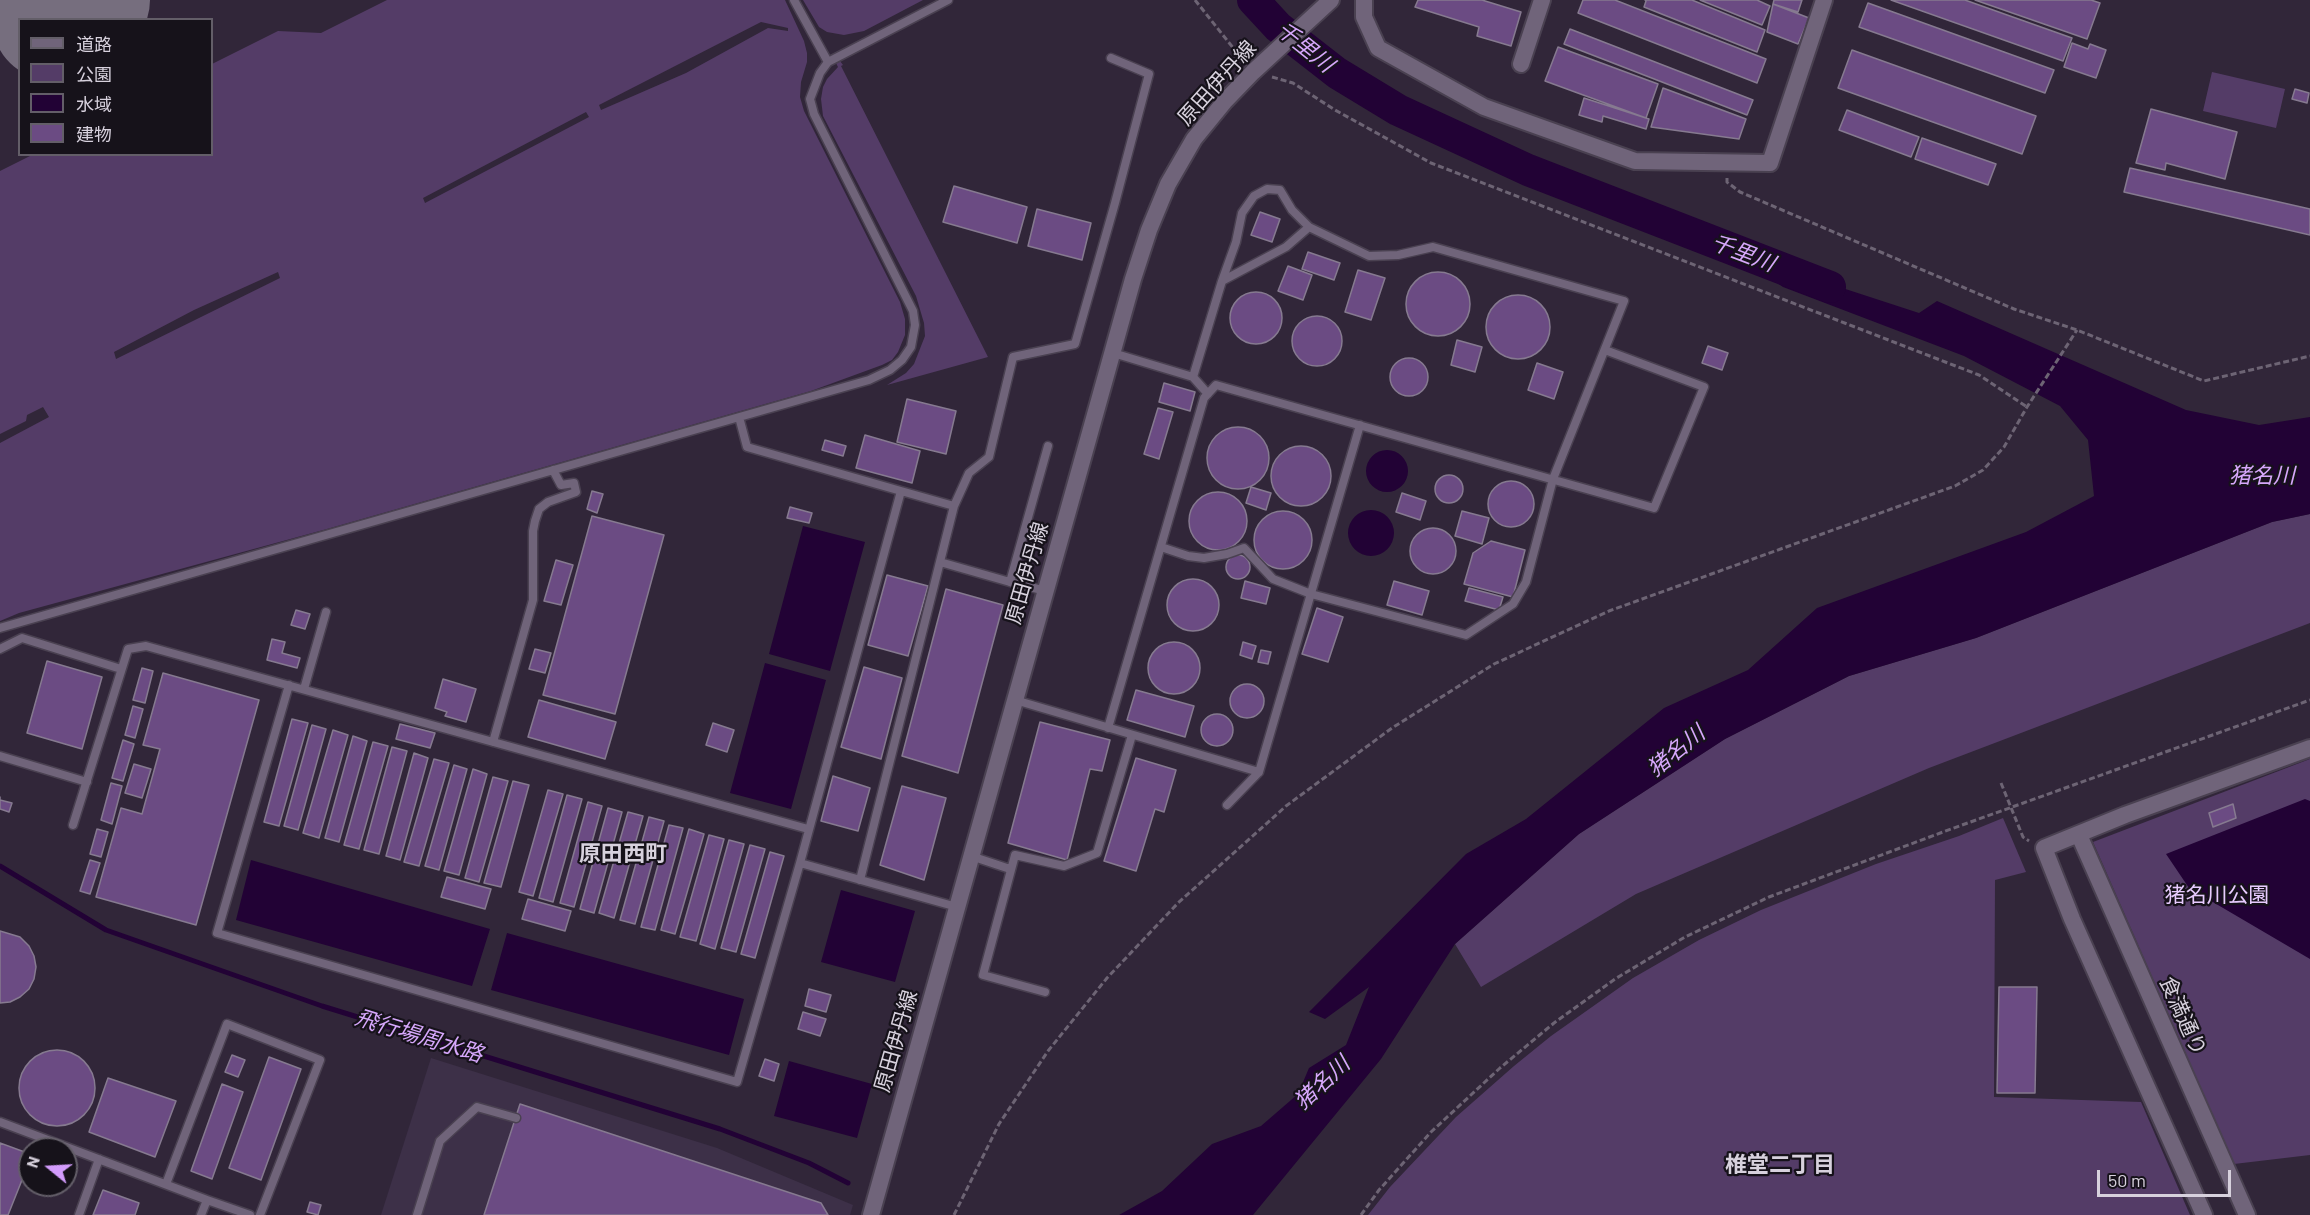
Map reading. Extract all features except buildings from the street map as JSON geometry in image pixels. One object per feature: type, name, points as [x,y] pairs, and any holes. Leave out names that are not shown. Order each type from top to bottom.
[{"type":"street","name":"原田伊丹線","points":[[871,1215],[1132,279],[1168,184],[1194,139],[1225,101],[1331,0]]},
{"type":"street","points":[[1364,0],[1364,16],[1378,48],[1484,107],[1635,160],[1770,163],[1824,0]]},
{"type":"street","points":[[1521,64],[1542,0]]},
{"type":"street","points":[[2204,1215],[2072,919],[2044,848],[2125,815],[2310,748]]},
{"type":"street","name":"食満通り","points":[[2079,835],[2247,1215]]},
{"type":"lane","points":[[794,0],[828,62]]},
{"type":"lane","points":[[0,628],[869,380],[890,370],[902,360],[914,337],[913,311],[814,114],[810,99],[820,73],[828,62],[948,0]]},
{"type":"lane","points":[[860,880],[954,506],[969,473],[989,458],[1013,357],[1075,344],[1149,74],[1111,58]]},
{"type":"lane","points":[[1161,547],[1188,556],[1204,558],[1227,555],[1244,548],[1273,579],[1311,594],[1466,635],[1513,604],[1526,582],[1553,479],[1624,301],[1433,247],[1398,255],[1370,256],[1309,227],[1292,210],[1280,190],[1267,189],[1254,196],[1242,213],[1236,242],[1193,377]]},
{"type":"lane","points":[[1222,281],[1286,248],[1309,227]]},
{"type":"lane","points":[[1108,728],[1204,398],[1216,385],[1654,508],[1704,387],[1605,350]]},
{"type":"lane","points":[[1113,352],[1193,377],[1208,394]]},
{"type":"lane","points":[[739,417],[747,447],[954,506]]},
{"type":"lane","points":[[1227,805],[1259,771],[1360,425]]},
{"type":"lane","points":[[1010,582],[1048,446]]},
{"type":"lane","points":[[493,742],[533,600],[535,521],[539,509],[548,502],[576,492],[574,483],[561,484],[554,470]]},
{"type":"lane","points":[[289,685],[217,933],[738,1082],[901,491]]},
{"type":"lane","points":[[940,562],[1046,591]]},
{"type":"lane","points":[[304,689],[326,612]]},
{"type":"lane","points":[[0,649],[22,638],[121,669]]},
{"type":"lane","points":[[73,825],[128,649],[146,645],[808,829]]},
{"type":"lane","points":[[1015,700],[1259,771]]},
{"type":"lane","points":[[1044,992],[983,975],[1010,869],[1015,855],[1064,866],[1097,852],[1132,735]]},
{"type":"lane","points":[[0,756],[87,782]]},
{"type":"lane","points":[[971,856],[1010,869]]},
{"type":"lane","points":[[800,863],[957,907]]},
{"type":"lane","points":[[166,1184],[227,1024],[320,1060],[260,1215]]},
{"type":"lane","points":[[417,1215],[440,1141],[477,1107],[516,1118]]},
{"type":"lane","points":[[0,1122],[250,1215]]},
{"type":"lane","points":[[79,1215],[99,1159]]},
{"type":"lane","points":[[201,1215],[207,1200]]},
{"type":"path","points":[[1195,0],[1259,67],[1431,163],[1978,375],[2027,407]]},
{"type":"path","points":[[1727,162],[1727,182],[1740,192],[2014,309],[2077,330],[2204,381],[2310,356]]},
{"type":"path","points":[[954,1215],[999,1124],[1048,1051],[1107,978],[1178,903],[1286,806],[1392,728],[1494,664],[1609,611],[1955,486],[1983,470],[2004,447],[2077,330]]},
{"type":"path","points":[[1361,1215],[1379,1190],[1457,1108],[1554,1023],[1615,979],[1685,937],[1769,897],[2310,700]]},
{"type":"path","points":[[2001,783],[2023,837]]},
{"type":"shaded area","points":[[431,1058],[717,1148],[853,1205],[850,1215],[381,1215]]},
{"type":"green space","points":[[387,0],[785,0],[804,41],[807,53],[800,97],[804,111],[900,302],[905,319],[905,335],[898,352],[892,360],[882,365],[811,391],[327,529],[19,613],[0,621],[0,443],[49,417],[43,407],[27,415],[26,421],[0,434],[0,171],[30,156],[213,156],[213,64],[278,31],[321,33]],"holes":[[[761,22],[788,28],[788,31],[768,28],[686,73],[601,110],[599,105]],[[586,112],[589,117],[425,203],[423,198]],[[278,272],[280,278],[116,359],[114,352],[194,310]]]},
{"type":"green space","points":[[803,0],[923,0],[864,31],[844,35],[827,32],[819,27]]},
{"type":"green space","points":[[840,61],[988,357],[887,385],[906,373],[914,364],[925,336],[924,323],[916,296],[823,116],[821,99],[823,87],[838,67],[836,63]]},
{"type":"green space","points":[[2212,72],[2285,89],[2276,128],[2203,111]]},
{"type":"green space","points":[[2310,514],[2310,623],[1929,768],[1636,894],[1481,987],[1455,944],[1579,834],[1725,739],[1849,676],[1976,638],[2272,522]]},
{"type":"green space","name":"猪名川公園","points":[[2310,759],[2310,1155],[2234,1164],[2093,842]]},
{"type":"green space","points":[[2003,818],[2026,872],[1995,880],[1994,1097],[2141,1102],[2190,1215],[1368,1215],[1390,1187],[1456,1117],[1551,1036],[1633,978],[1699,940],[1761,910],[1876,864],[1959,836]]},
{"type":"water","name":"猪名川","points":[[1732,252],[1919,313],[1937,301],[2186,410],[2259,425],[2310,417],[2310,514],[2272,522],[1976,638],[1849,676],[1725,739],[1579,834],[1455,944],[1381,1059],[1253,1215],[1119,1215],[1162,1191],[1212,1144],[1261,1126],[1298,1094],[1309,1068],[1346,1045],[1369,987],[1325,1019],[1309,1012],[1466,854],[1526,819],[1664,708],[1748,670],[1817,608],[2026,532],[2094,496],[2088,440],[2060,406],[1964,356],[1783,287]]},
{"type":"water","points":[[1387,450],[1395,451],[1402,456],[1407,463],[1407,479],[1402,486],[1395,491],[1387,492],[1379,491],[1372,486],[1367,479],[1366,471],[1367,463],[1372,456],[1379,451]]},
{"type":"water","points":[[1371,510],[1387,517],[1394,533],[1387,549],[1371,556],[1355,549],[1348,533],[1355,517]]},
{"type":"water","points":[[803,526],[865,542],[830,671],[769,654]]},
{"type":"water","points":[[765,663],[826,680],[791,809],[730,793]]},
{"type":"water","points":[[2305,799],[2310,801],[2310,959],[2189,888],[2166,854]]},
{"type":"water","points":[[251,860],[490,929],[472,986],[236,920]]},
{"type":"water","points":[[841,890],[915,911],[895,982],[821,962]]},
{"type":"water","points":[[507,933],[744,999],[729,1055],[491,990]]},
{"type":"water","points":[[789,1061],[872,1084],[857,1138],[774,1116]]},
{"type":"waterway","name":"千里川","points":[[1253,0],[1278,27],[1337,73],[1398,110],[1528,170],[1830,287]]},
{"type":"waterway","name":"飛行場周水路","points":[[0,866],[106,930],[322,1006],[720,1129],[809,1163],[848,1183]]},
{"type":"runway","points":[[56,18],[90,0]]},
{"type":"district","name":"原田西町","points":[[623,854]]},
{"type":"district","name":"椎堂二丁目","points":[[1780,1165]]}]
